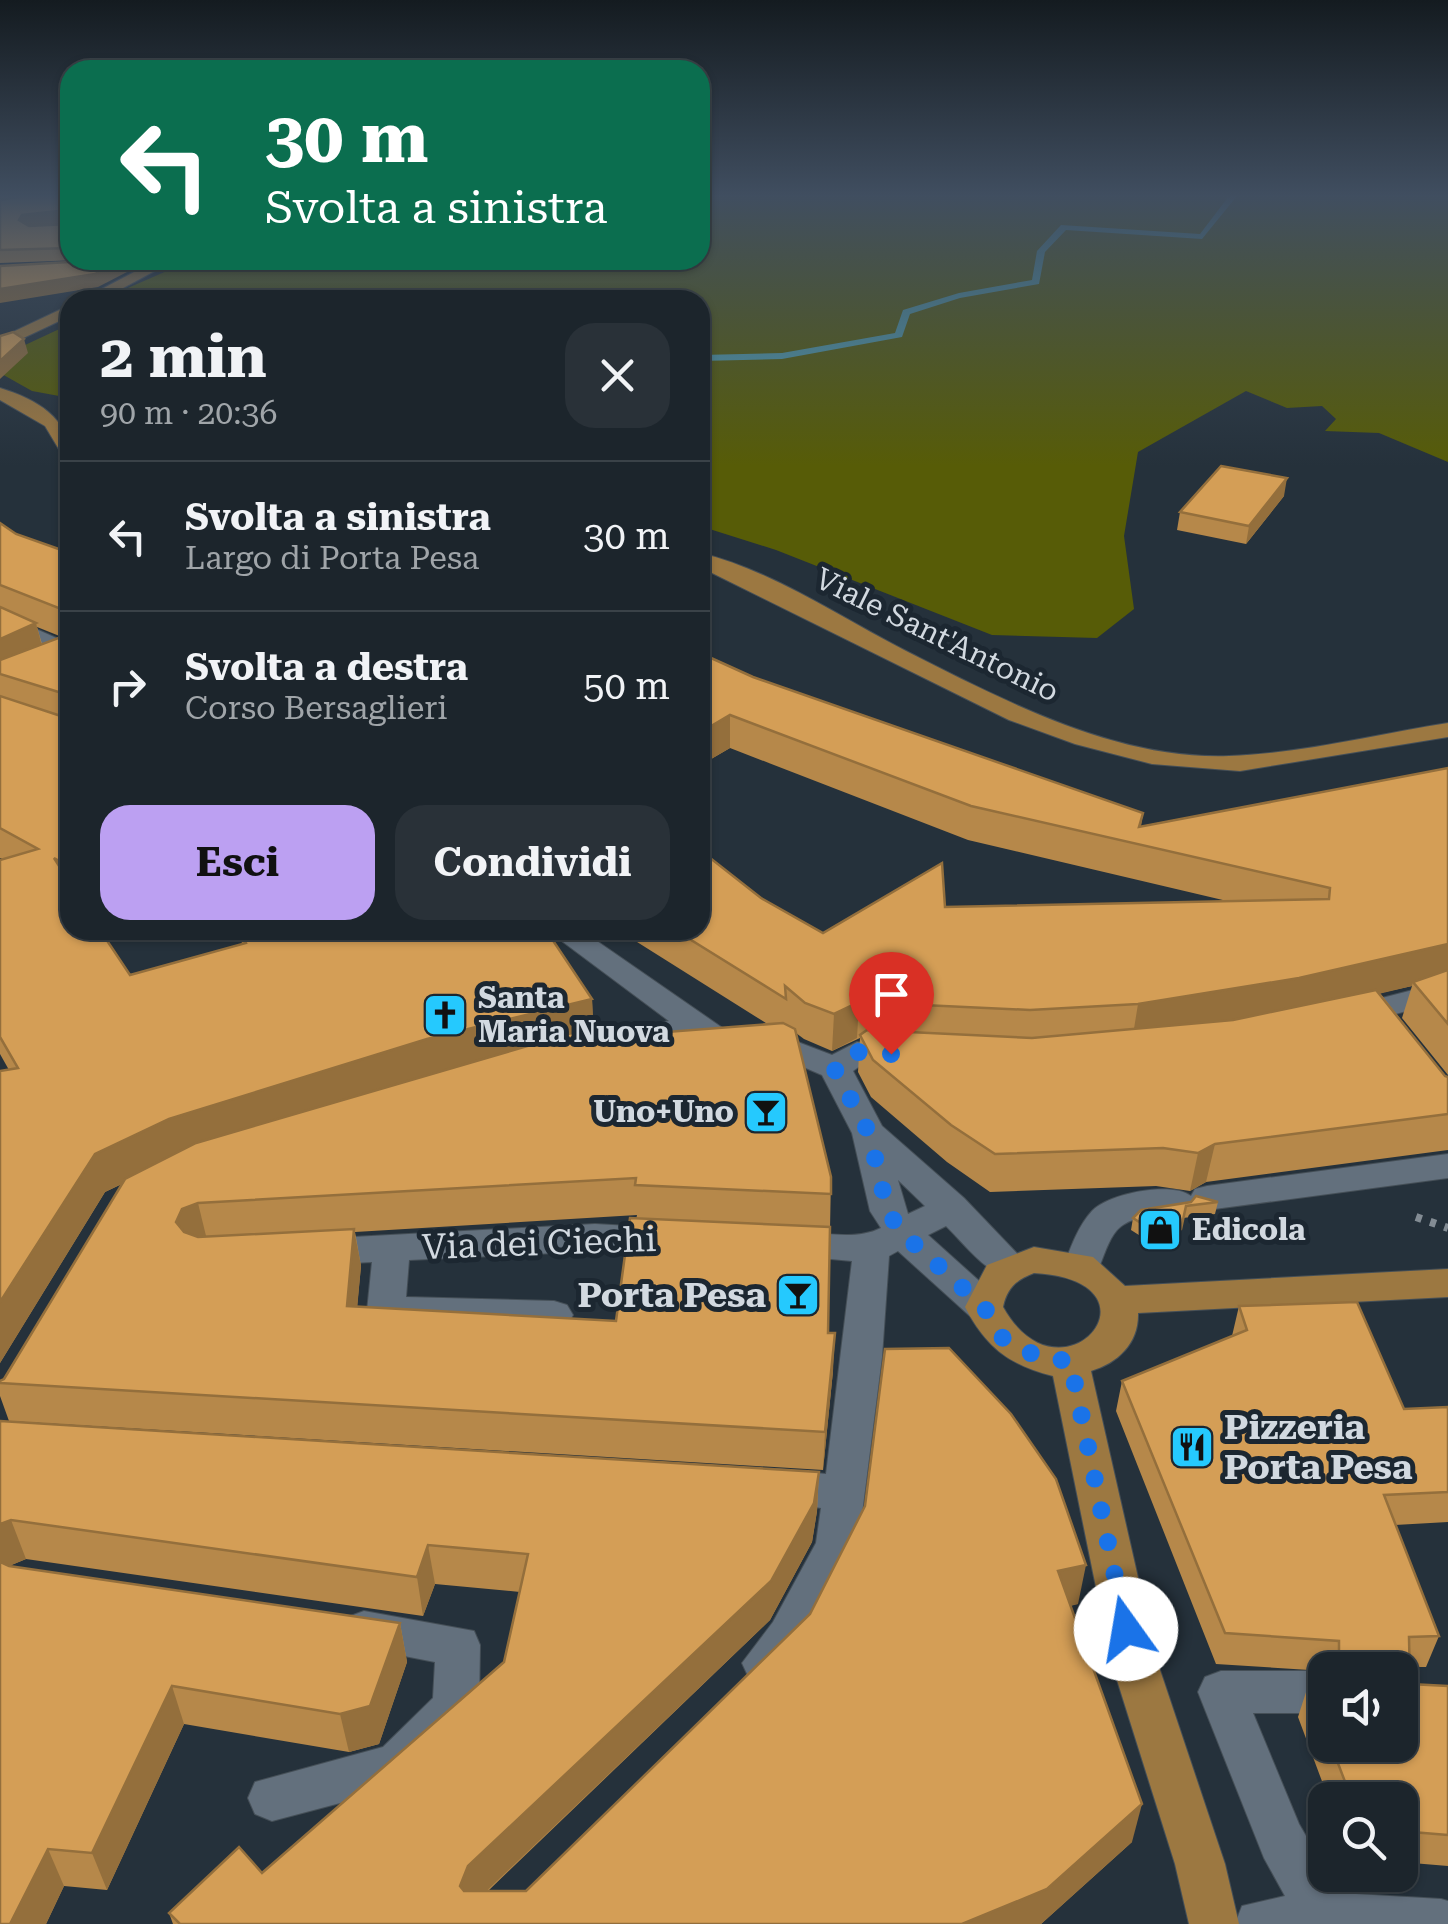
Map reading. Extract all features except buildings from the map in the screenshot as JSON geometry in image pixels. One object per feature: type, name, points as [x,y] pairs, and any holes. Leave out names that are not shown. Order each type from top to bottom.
[{"type":"main road","points":[[0,344],[60,315]]},
{"type":"main road","points":[[0,393],[52,422],[60,435]]},
{"type":"main road","name":"Viale Sant'Antonio","points":[[710,564],[1014,714],[1081,738],[1154,755],[1226,764],[1448,731]]},
{"type":"main road","points":[[1034,1260],[1082,1268],[1108,1288],[1116,1300],[1118,1332],[1090,1356],[1070,1360],[1022,1352],[990,1324],[984,1307],[987,1290],[1011,1266],[1034,1260]]},
{"type":"main road","points":[[1116,1300],[1448,1283]]},
{"type":"main road","points":[[1070,1360],[1134,1661],[1200,1864],[1214,1924]]},
{"type":"street","points":[[0,620],[33,640],[60,650]]},
{"type":"street","points":[[35,671],[60,659]]},
{"type":"street","points":[[576,940],[697,1026],[742,1036]]},
{"type":"street","points":[[1319,1023],[1448,990]]},
{"type":"street","points":[[1376,1011],[1398,1040]]},
{"type":"street","points":[[590,1049],[697,1026]]},
{"type":"street","points":[[741,1685],[789,1636],[837,1545],[888,1212],[869,1133],[834,1068],[782,1046]]},
{"type":"street","points":[[834,1068],[857,1052],[933,1056]]},
{"type":"street","points":[[869,1133],[1011,1266]]},
{"type":"street","points":[[1082,1268],[1098,1222],[1108,1215],[1448,1166]]},
{"type":"street","points":[[758,1243],[886,1241],[952,1207]]},
{"type":"street","name":"Via dei Ciechi","points":[[286,1253],[594,1238],[700,1240]]},
{"type":"street","points":[[886,1241],[984,1307]]},
{"type":"street","points":[[392,1248],[386,1311],[554,1315]]},
{"type":"street","points":[[733,1482],[844,1492]]},
{"type":"street","points":[[272,1798],[364,1772],[395,1768],[456,1707],[458,1645],[316,1624]]},
{"type":"street","points":[[1308,1692],[1221,1692],[1281,1841],[1328,1921]]},
{"type":"street","points":[[1260,1924],[1440,1924]]},
{"type":"path","points":[[1400,1210],[1448,1228]]},
{"type":"shaded area","points":[[133,286],[1448,286],[1448,462],[1379,433],[1325,431],[1336,419],[1322,406],[1287,408],[1246,391],[1138,452],[1124,536],[1134,609],[1097,638],[992,635],[776,550],[710,529],[710,290],[123,290]]},
{"type":"shaded area","points":[[60,329],[60,396],[32,391],[0,373],[8,353]]},
{"type":"waterway","points":[[710,358],[782,356],[899,335],[906,312],[959,296],[1015,286]]},
{"type":"place","name":"Santa Maria Nuova","points":[[445,1015]]},
{"type":"place","name":"Uno+Uno","points":[[766,1112]]},
{"type":"place","name":"Edicola","points":[[1160,1230]]},
{"type":"place","name":"Porta Pesa","points":[[798,1295]]},
{"type":"place","name":"Pizzeria Porta Pesa","points":[[1192,1447]]},
{"type":"route","points":[[891,1054],[857,1052],[834,1068],[869,1133],[888,1212],[902,1233],[984,1307],[990,1324],[1004,1340],[1045,1360],[1070,1360],[1126,1629]]}]
